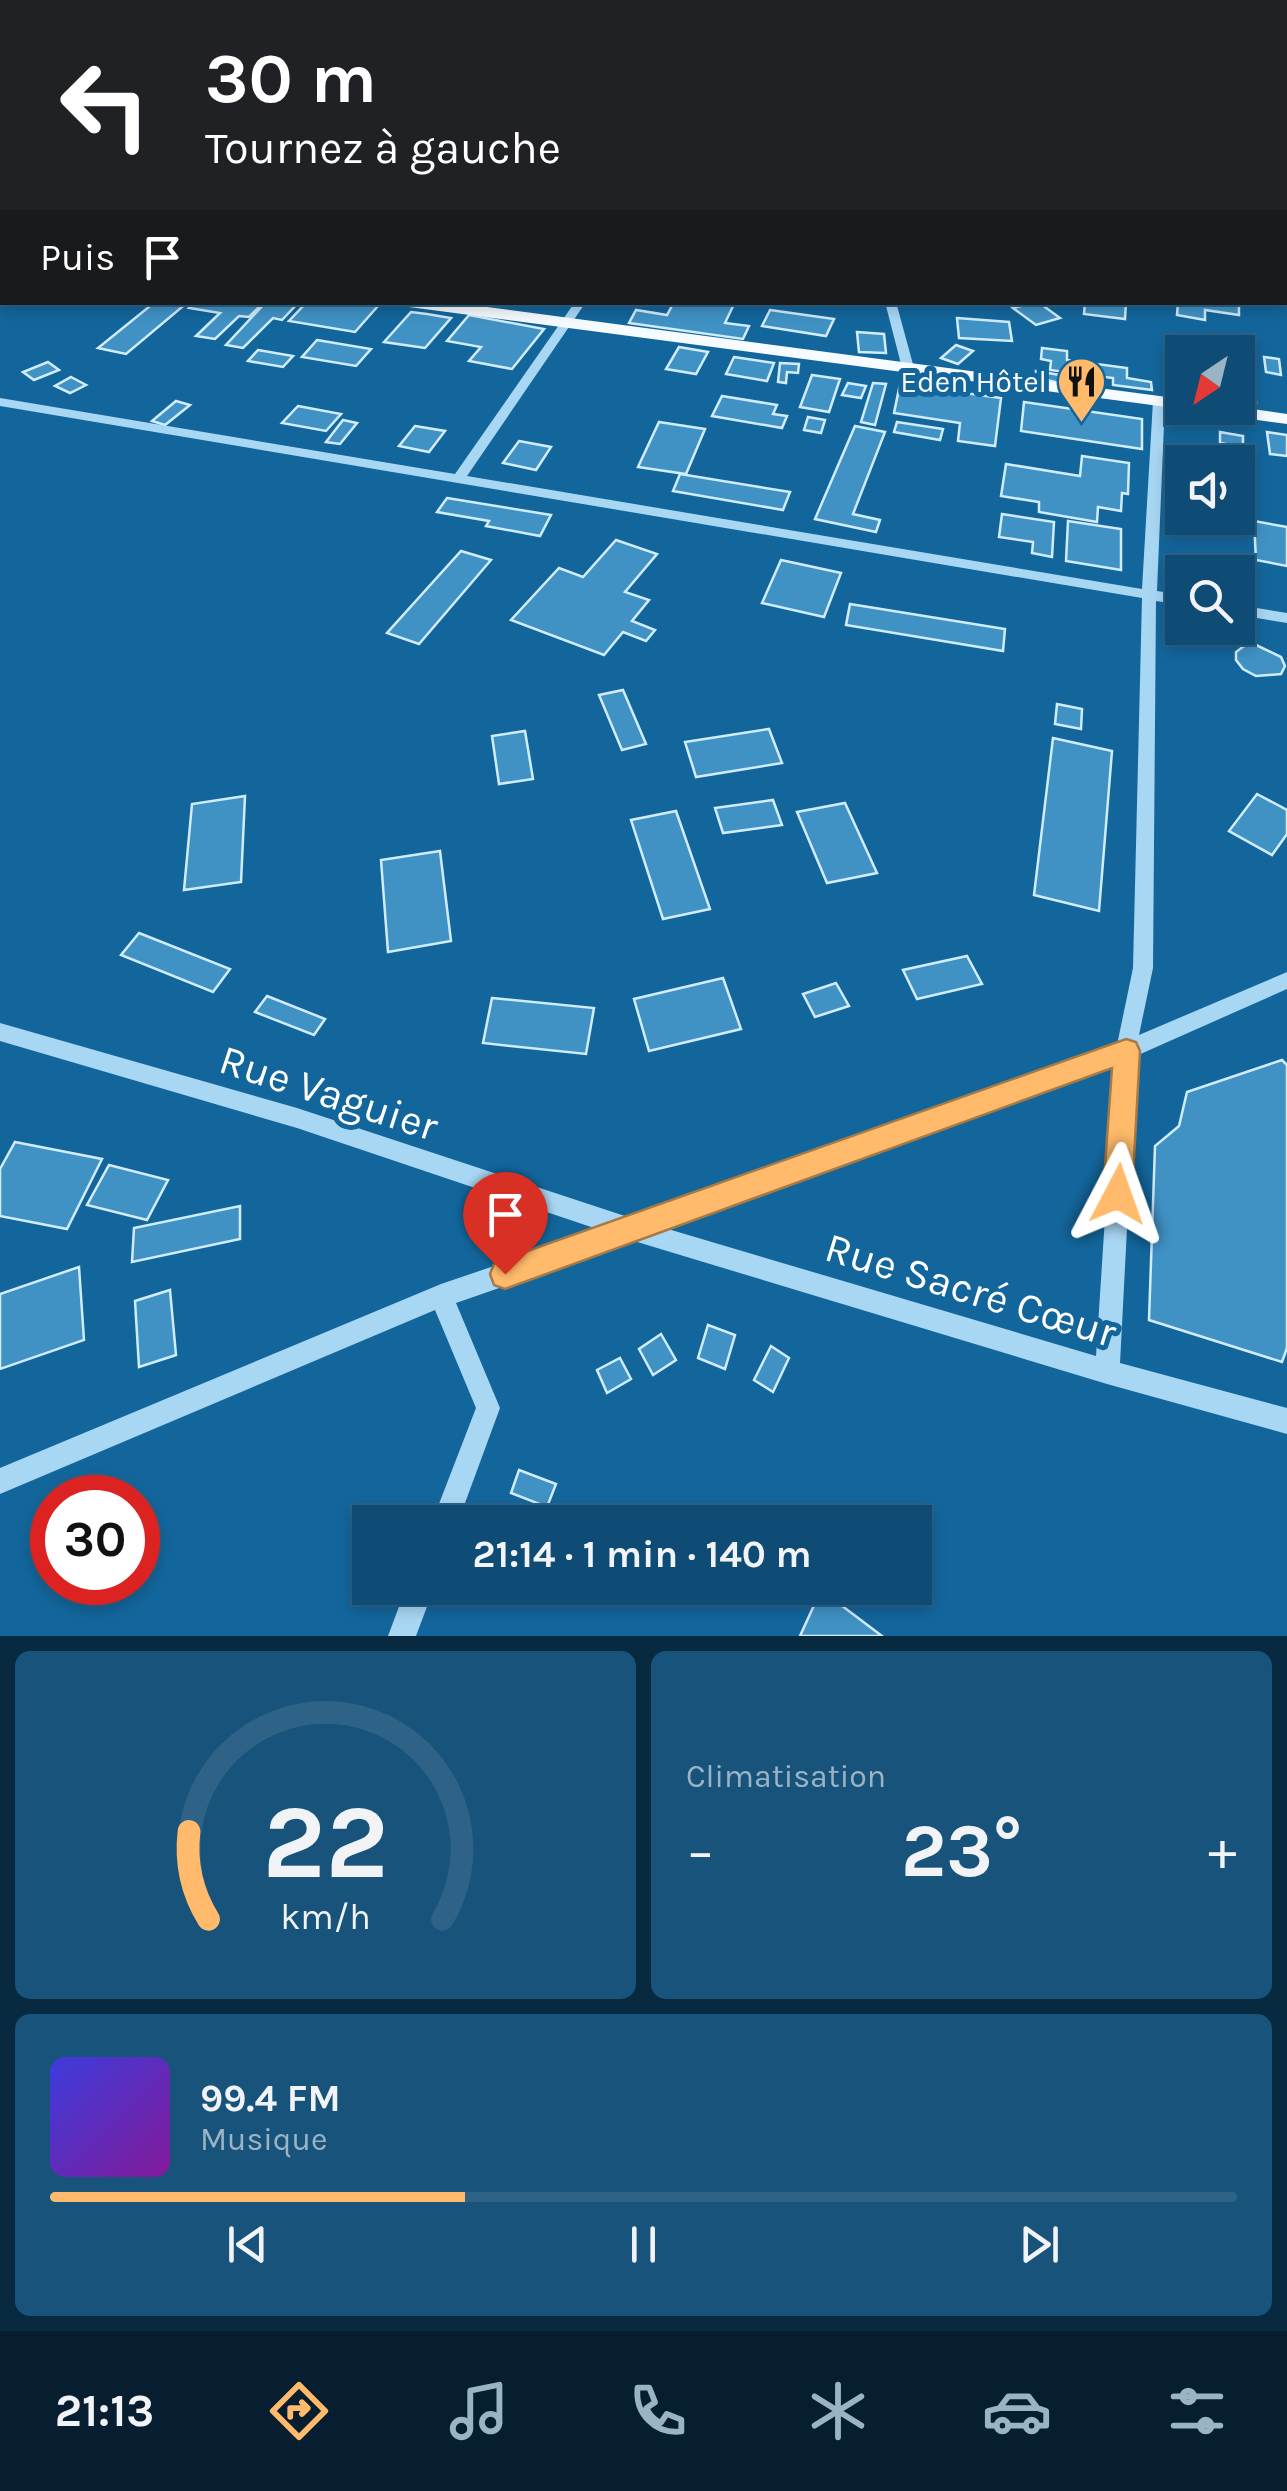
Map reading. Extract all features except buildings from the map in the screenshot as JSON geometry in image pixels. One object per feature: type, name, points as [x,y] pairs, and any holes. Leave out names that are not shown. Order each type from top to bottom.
[{"type":"main road","points":[[431,305],[825,360],[1165,402]]},
{"type":"main road","points":[[1255,414],[1287,418]]},
{"type":"street","points":[[458,479],[570,324],[580,305]]},
{"type":"street","points":[[891,305],[908,368]]},
{"type":"street","points":[[1107,1372],[1126,1051],[1143,968],[1149,594],[1159,401]]},
{"type":"street","points":[[0,402],[1165,597]]},
{"type":"street","points":[[1255,613],[1287,618]]},
{"type":"street","points":[[0,1482],[440,1296],[634,1230],[1126,1051],[1287,980]]},
{"type":"street","name":"Rue Vaguier","points":[[0,1032],[297,1118],[634,1230]]},
{"type":"street","name":"Rue Sacré Cœur","points":[[634,1230],[1287,1422]]},
{"type":"street","points":[[440,1296],[488,1408],[451,1505]]},
{"type":"street","points":[[402,1636],[414,1605]]},
{"type":"place","name":"Eden Hôtel","points":[[1082,424]]},
{"type":"route","points":[[505,1274],[1126,1051],[1118,1194]]}]
